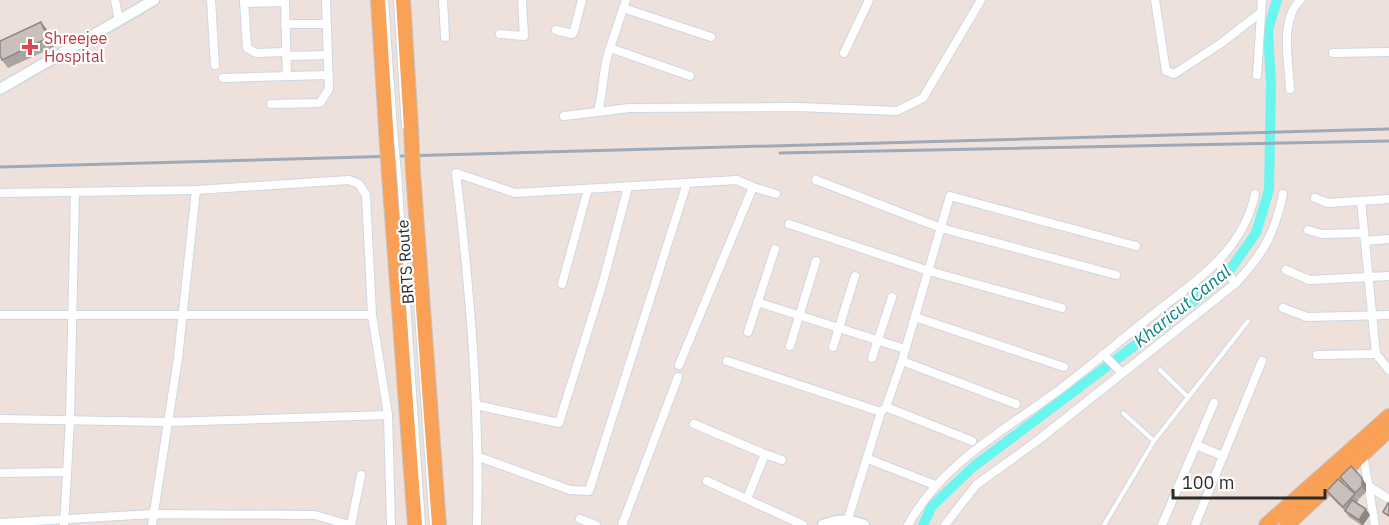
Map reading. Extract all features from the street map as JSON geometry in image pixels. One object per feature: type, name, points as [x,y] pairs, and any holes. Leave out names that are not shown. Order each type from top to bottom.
[{"type":"main road","points":[[378,0],[390,130],[402,174],[439,525]]},
{"type":"main road","points":[[403,0],[407,132],[402,174],[414,525]]},
{"type":"main road","points":[[1266,525],[1389,417]]},
{"type":"main road","points":[[1287,525],[1389,430]]},
{"type":"street","points":[[115,0],[119,21]]},
{"type":"street","points":[[1,86],[154,0]]},
{"type":"street","points":[[212,0],[215,65]]},
{"type":"street","points":[[271,104],[320,103],[329,89],[326,0]]},
{"type":"street","points":[[443,0],[445,37]]},
{"type":"street","points":[[500,34],[524,36],[522,0]]},
{"type":"street","points":[[556,30],[572,33],[574,31],[582,0]]},
{"type":"street","points":[[844,53],[868,0]]},
{"type":"street","points":[[564,116],[629,108],[798,107],[897,111],[923,98],[949,59],[981,0]]},
{"type":"street","points":[[1155,0],[1166,71],[1174,74],[1220,44],[1259,14]]},
{"type":"street","points":[[1257,75],[1259,14],[1262,0]]},
{"type":"street","points":[[1290,89],[1287,25],[1293,8],[1300,0]]},
{"type":"street","points":[[287,76],[286,54],[285,24],[285,1],[244,2],[247,48],[256,53],[286,54],[327,55]]},
{"type":"street","points":[[598,111],[605,79],[605,62],[624,4],[711,37]]},
{"type":"street","points":[[285,24],[327,24]]},
{"type":"street","points":[[610,48],[690,76]]},
{"type":"street","points":[[1333,53],[1389,52]]},
{"type":"street","points":[[223,78],[328,75]]},
{"type":"street","points":[[477,525],[479,457],[471,301],[456,173],[515,193],[737,180],[776,194]]},
{"type":"street","points":[[816,180],[941,228],[1116,275]]},
{"type":"street","points":[[0,194],[196,190],[356,181],[363,187],[366,195],[372,315],[388,416],[391,525]]},
{"type":"street","points":[[479,457],[570,490],[589,491],[687,183]]},
{"type":"street","points":[[476,405],[559,423],[603,282],[628,187]]},
{"type":"street","points":[[679,365],[753,187]]},
{"type":"street","points":[[562,284],[588,189]]},
{"type":"street","points":[[152,525],[182,317],[196,190]]},
{"type":"street","points":[[64,523],[75,192]]},
{"type":"street","points":[[908,525],[946,472],[1219,264],[1243,229],[1255,194]]},
{"type":"street","points":[[945,525],[976,485],[1037,441],[1122,374],[1235,282],[1259,259],[1277,223],[1282,194]]},
{"type":"street","points":[[848,519],[883,410],[902,361],[950,196],[1136,246]]},
{"type":"street","points":[[1316,198],[1328,203],[1389,199]]},
{"type":"street","points":[[1361,201],[1376,354],[1389,370]]},
{"type":"street","points":[[789,224],[928,271],[1062,308]]},
{"type":"street","points":[[1308,230],[1322,234],[1389,239]]},
{"type":"street","points":[[748,332],[775,249]]},
{"type":"street","points":[[790,346],[816,261]]},
{"type":"street","points":[[1219,264],[1235,282]]},
{"type":"street","points":[[1286,270],[1309,279],[1389,276]]},
{"type":"street","points":[[833,347],[855,276]]},
{"type":"street","points":[[872,358],[892,297]]},
{"type":"street","points":[[757,302],[905,349]]},
{"type":"street","points":[[1283,308],[1307,317],[1389,315]]},
{"type":"street","points":[[0,315],[182,317],[372,315]]},
{"type":"street","points":[[915,317],[1064,367]]},
{"type":"street","points":[[1103,354],[1122,374]]},
{"type":"street","points":[[1317,355],[1376,354]]},
{"type":"street","points":[[728,361],[972,441]]},
{"type":"street","points":[[902,361],[1016,404]]},
{"type":"street","points":[[1195,525],[1262,361]]},
{"type":"street","points":[[622,525],[678,377]]},
{"type":"street","points":[[1162,525],[1214,402]]},
{"type":"street","points":[[0,419],[167,422],[388,416]]},
{"type":"street","points":[[694,424],[782,460]]},
{"type":"street","points":[[1196,445],[1223,456]]},
{"type":"street","points":[[747,499],[765,454]]},
{"type":"street","points":[[1363,454],[1375,525]]},
{"type":"street","points":[[868,459],[935,485]]},
{"type":"street","points":[[0,473],[67,472]]},
{"type":"street","points":[[0,523],[64,523],[153,514],[315,515],[350,525],[361,475]]},
{"type":"street","points":[[707,480],[803,525]]},
{"type":"street","points":[[1370,487],[1389,499]]},
{"type":"street","points":[[580,519],[596,525]]},
{"type":"street","points":[[823,525],[836,520],[848,519],[864,525]]},
{"type":"lane","points":[[386,0],[390,130]]},
{"type":"lane","points":[[396,0],[407,132]]},
{"type":"lane","name":"BRTS Route","points":[[405,151],[402,174],[423,525]]},
{"type":"lane","name":"BRTS Route","points":[[402,174],[411,232]]},
{"type":"lane","name":"BRTS Route","points":[[415,291],[432,525]]},
{"type":"lane","points":[[1104,525],[1154,441],[1248,321]]},
{"type":"lane","points":[[1160,370],[1188,397]]},
{"type":"lane","points":[[1123,413],[1154,441]]},
{"type":"building","points":[[41,22],[48,38],[2,60],[0,41]]},
{"type":"building","points":[[1351,466],[1362,478],[1362,486],[1355,493],[1340,477]]},
{"type":"building","points":[[1338,479],[1355,494],[1343,507],[1327,491]]},
{"type":"building","points":[[1352,500],[1366,509],[1359,520],[1345,511]]},
{"type":"building","points":[[1389,504],[1389,516],[1383,512]]},
{"type":"waterway","name":"Kharicut Canal","points":[[923,525],[932,506],[973,467],[1194,301],[1230,270],[1256,233],[1269,190],[1271,84],[1268,30],[1277,0]]},
{"type":"railway","points":[[0,167],[1389,129]]},
{"type":"railway","points":[[780,153],[1389,141]]},
{"type":"place","name":"Shreejee Hospital","points":[[30,47]]}]
